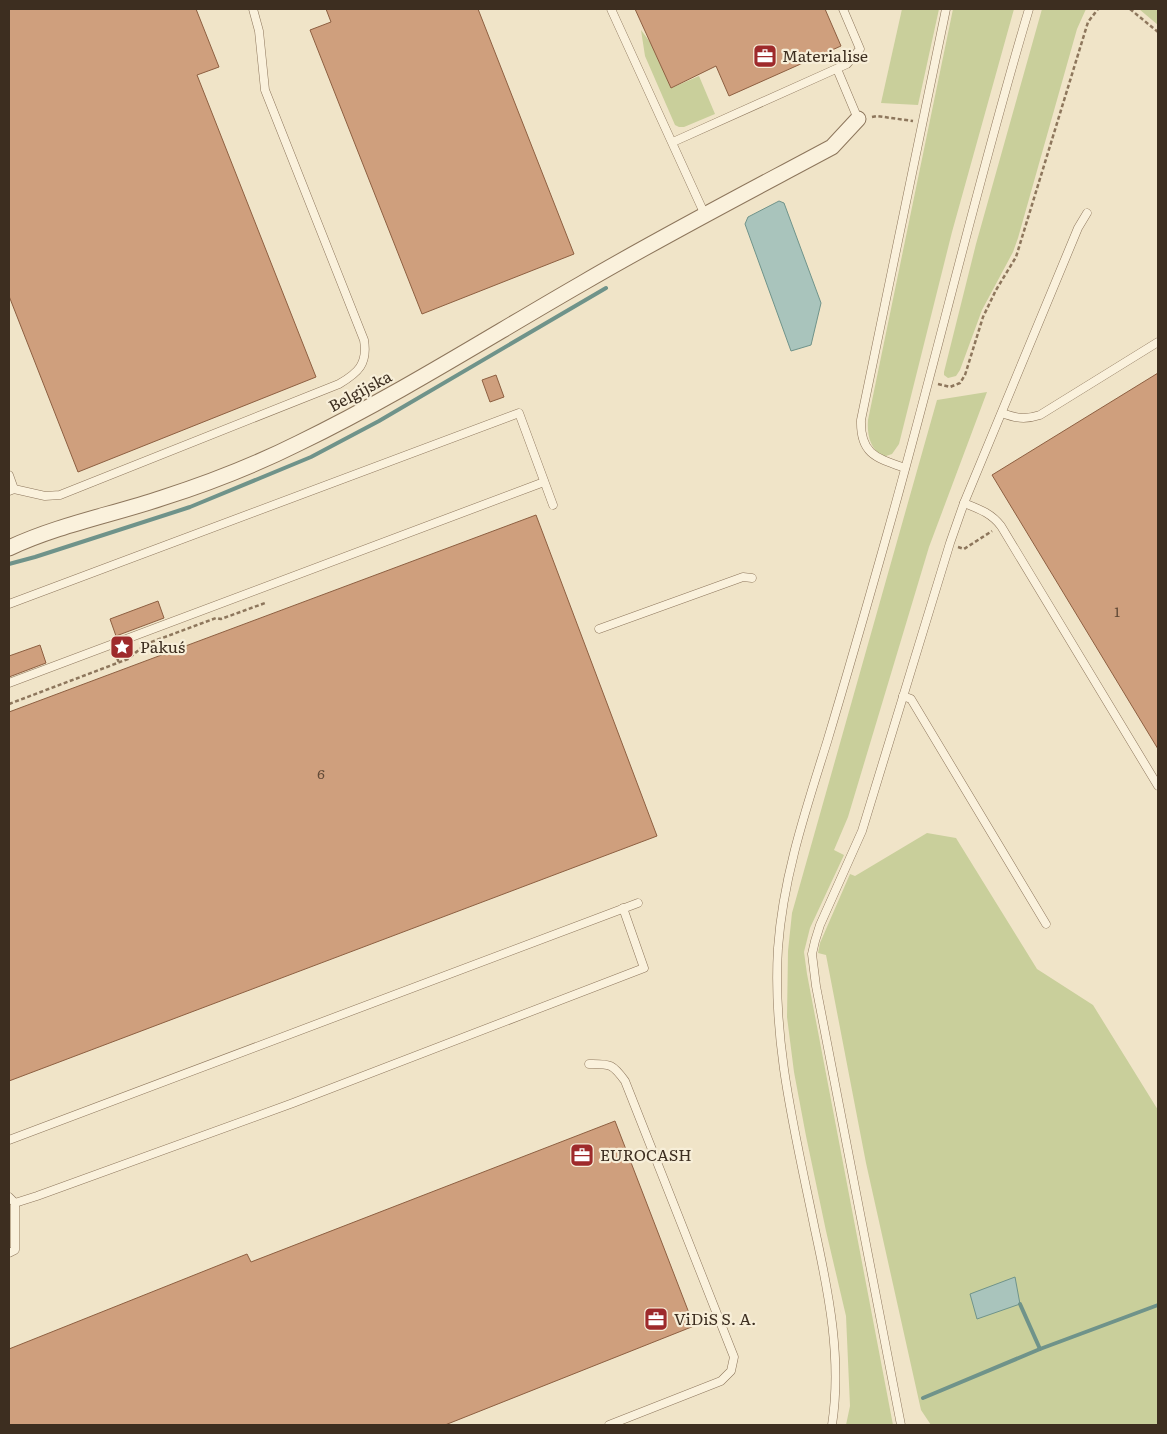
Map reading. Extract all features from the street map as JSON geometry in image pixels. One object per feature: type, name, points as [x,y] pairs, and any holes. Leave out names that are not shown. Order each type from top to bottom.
[{"type":"street","name":"Belgijska","points":[[9,548],[28,539],[74,523],[161,499],[212,481],[300,443],[385,398],[583,282],[832,147],[858,119]]},
{"type":"lane","points":[[9,476],[11,490],[45,496],[60,495],[339,384],[353,376],[360,368],[366,350],[364,340],[265,90],[259,31],[253,9]]},
{"type":"lane","points":[[611,9],[705,215]]},
{"type":"lane","points":[[673,142],[848,64],[860,48],[843,9]]},
{"type":"lane","points":[[905,468],[880,460],[870,454],[860,432],[860,420],[946,9]]},
{"type":"lane","points":[[832,1425],[836,1385],[832,1324],[823,1269],[782,1064],[777,1001],[778,944],[793,857],[888,532],[982,174],[1029,9]]},
{"type":"lane","points":[[836,70],[858,119]]},
{"type":"lane","points":[[901,1425],[816,986],[812,954],[820,925],[862,831],[950,543],[964,504],[1078,228],[1086,213]]},
{"type":"lane","points":[[1002,413],[1022,419],[1040,416],[1158,342]]},
{"type":"lane","points":[[9,604],[519,413],[553,505]]},
{"type":"lane","points":[[9,683],[544,482]]},
{"type":"lane","points":[[964,504],[987,513],[995,518],[1001,526],[1158,786]]},
{"type":"lane","points":[[599,629],[743,577],[752,578]]},
{"type":"lane","points":[[903,696],[911,699],[1046,924]]},
{"type":"lane","points":[[9,1140],[638,903]]},
{"type":"lane","points":[[15,1203],[293,1103],[644,968],[623,908]]},
{"type":"lane","points":[[589,1064],[605,1064],[615,1068],[625,1081],[734,1358],[731,1371],[721,1381],[609,1425]]},
{"type":"lane","points":[[9,1197],[15,1203],[15,1250],[9,1253]]},
{"type":"path","points":[[927,382],[950,387],[960,383],[965,375],[983,317],[996,290],[1016,257],[1088,22],[1098,9]]},
{"type":"path","points":[[1130,9],[1158,32]]},
{"type":"path","points":[[858,119],[877,116],[922,123]]},
{"type":"path","points":[[950,543],[964,549],[1001,526]]},
{"type":"path","points":[[9,704],[128,659],[146,644],[216,618],[221,620],[265,603]]},
{"type":"green space","points":[[902,9],[939,9],[918,105],[881,103]]},
{"type":"green space","points":[[953,9],[1014,9],[952,232],[899,444],[892,454],[883,457],[872,446],[868,431],[868,420]]},
{"type":"green space","points":[[1042,9],[1086,9],[1077,29],[1013,252],[982,310],[960,370],[956,376],[948,378],[944,375],[944,372],[976,244]]},
{"type":"green space","points":[[1139,9],[1158,9],[1158,25]]},
{"type":"green space","points":[[641,30],[650,42],[671,88],[699,76],[715,114],[684,127],[675,125],[645,56]]},
{"type":"green space","points":[[987,392],[929,547],[848,817],[834,850],[844,855],[810,928],[804,952],[893,1425],[846,1425],[850,1406],[846,1316],[806,1136],[794,1072],[787,1017],[788,951],[792,913],[937,400]]},
{"type":"green space","points":[[927,833],[956,838],[1037,969],[1093,1005],[1158,1110],[1158,1425],[931,1425],[921,1410],[866,1163],[826,955],[818,953],[820,943],[850,874],[855,876]]},
{"type":"water","points":[[779,201],[784,203],[821,303],[811,345],[791,351],[745,224],[748,217]]},
{"type":"water","points":[[1015,1277],[1020,1304],[977,1319],[970,1294]]},
{"type":"building","points":[[9,9],[196,9],[219,67],[197,75],[316,377],[78,472],[9,296]]},
{"type":"building","points":[[326,9],[478,9],[574,254],[422,314],[310,30],[331,22]]},
{"type":"building","name":"Materialise","points":[[635,9],[825,9],[841,46],[729,96],[716,66],[671,88]]},
{"type":"building","points":[[1158,373],[1158,749],[992,475]]},
{"type":"building","points":[[496,375],[504,397],[490,402],[482,380]]},
{"type":"building","points":[[536,515],[657,836],[9,1081],[9,712]]},
{"type":"building","points":[[158,601],[164,618],[116,636],[110,619]]},
{"type":"building","points":[[40,645],[46,663],[9,677],[9,656]]},
{"type":"building","points":[[615,1121],[694,1326],[445,1425],[9,1425],[9,1349],[247,1254],[251,1262]]},
{"type":"waterway","points":[[9,564],[190,507],[311,457],[379,421],[606,288]]},
{"type":"waterway","points":[[1020,1304],[1040,1349]]},
{"type":"waterway","points":[[923,1398],[1040,1349],[1158,1305]]},
{"type":"place","name":"Materialise","points":[[765,56]]},
{"type":"place","name":"Pakuś","points":[[122,647]]},
{"type":"place","name":"EUROCASH","points":[[582,1155]]},
{"type":"place","name":"ViDiS S. A.","points":[[656,1319]]}]
